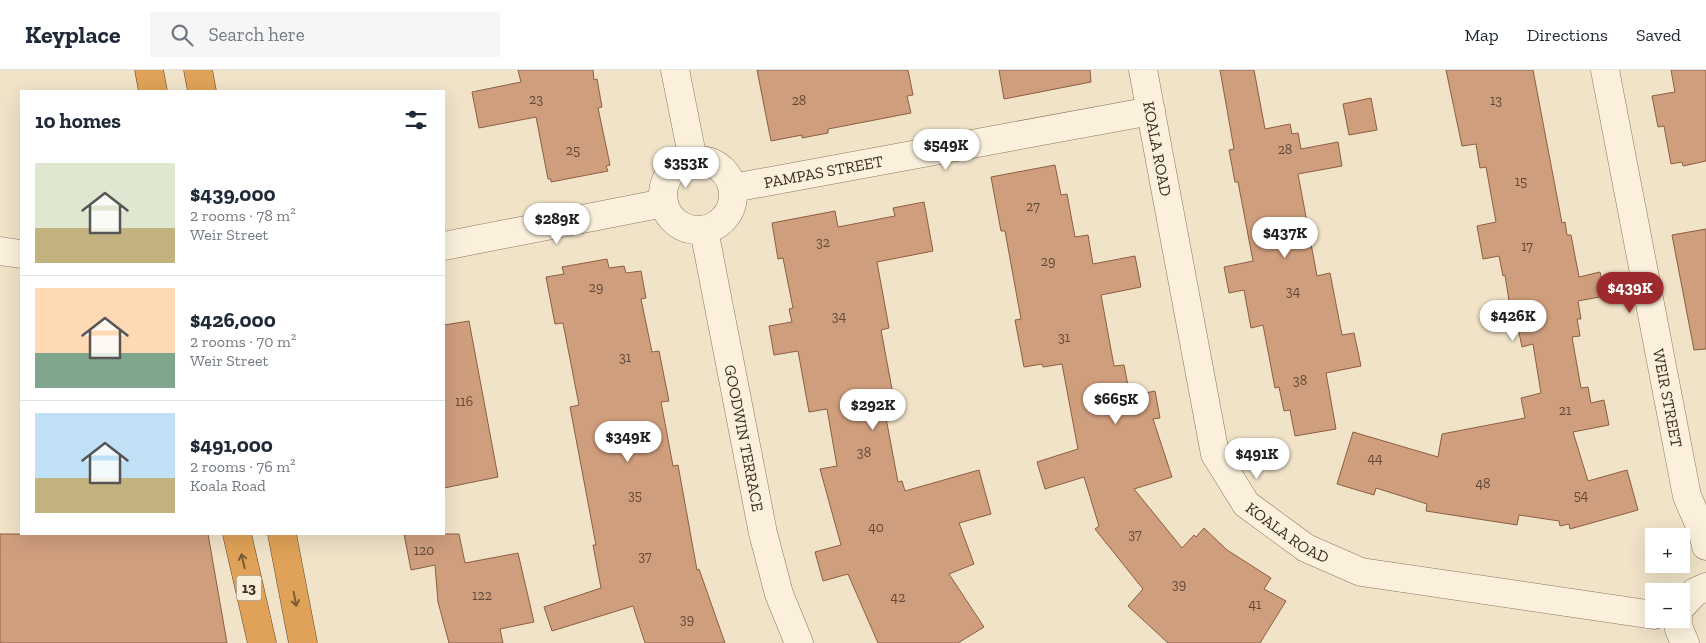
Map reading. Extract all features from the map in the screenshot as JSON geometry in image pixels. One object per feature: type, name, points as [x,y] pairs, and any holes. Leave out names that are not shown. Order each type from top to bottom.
[{"type":"highway","points":[[149,70],[152,90]]},
{"type":"highway","points":[[198,70],[202,90]]},
{"type":"highway","name":"13","points":[[237,535],[262,643]]},
{"type":"highway","points":[[282,535],[303,643]]},
{"type":"street","points":[[675,70],[693,160]]},
{"type":"street","name":"KOALA ROAD","points":[[1143,70],[1215,454],[1246,504],[1306,548],[1361,572],[1645,614]]},
{"type":"street","name":"WEIR STREET","points":[[1605,70],[1687,496],[1703,533],[1706,546]]},
{"type":"street","name":"PAMPAS STREET","points":[[733,188],[1151,111]]},
{"type":"street","points":[[693,160],[704,160],[714,163],[723,169],[733,188],[730,210],[719,223],[704,230],[683,227],[674,221],[664,203],[663,192],[666,180],[672,170],[693,160]]},
{"type":"street","points":[[445,246],[664,203]]},
{"type":"street","name":"GOODWIN TERRACE","points":[[704,230],[763,533],[779,594],[798,643]]},
{"type":"street","points":[[0,251],[20,254]]},
{"type":"street","points":[[1690,597],[1695,592],[1706,587]]},
{"type":"street","points":[[1678,628],[1685,643]]},
{"type":"building","points":[[518,70],[593,70],[594,80],[597,79],[602,107],[598,108],[610,165],[606,166],[608,171],[551,182],[551,179],[548,179],[536,117],[479,128],[472,92],[521,82]]},
{"type":"building","points":[[757,70],[908,70],[913,95],[907,96],[911,113],[828,129],[828,133],[802,138],[802,135],[771,141]]},
{"type":"building","points":[[999,70],[1090,70],[1091,82],[1004,99]]},
{"type":"building","points":[[1220,70],[1254,70],[1265,129],[1290,124],[1292,134],[1298,133],[1301,149],[1338,142],[1342,166],[1298,174],[1317,276],[1330,273],[1342,335],[1354,333],[1361,366],[1326,373],[1336,429],[1295,436],[1290,410],[1284,411],[1279,387],[1275,388],[1263,325],[1251,328],[1244,290],[1229,293],[1224,267],[1253,261],[1238,182],[1235,182],[1229,150],[1234,149]]},
{"type":"building","points":[[1446,70],[1533,70],[1562,223],[1565,222],[1567,235],[1571,235],[1579,277],[1600,272],[1605,296],[1578,301],[1581,319],[1577,319],[1580,336],[1572,337],[1581,388],[1588,387],[1591,403],[1604,400],[1609,425],[1573,432],[1588,481],[1627,470],[1638,510],[1570,529],[1569,524],[1560,526],[1559,521],[1519,515],[1517,525],[1426,511],[1427,504],[1376,488],[1374,495],[1337,484],[1353,432],[1438,457],[1442,434],[1525,418],[1521,398],[1541,393],[1533,344],[1522,347],[1516,319],[1512,320],[1505,275],[1503,276],[1499,256],[1483,259],[1477,226],[1496,222],[1486,167],[1480,168],[1476,144],[1462,146]]},
{"type":"building","points":[[1671,70],[1706,70],[1706,161],[1683,166],[1682,162],[1671,164],[1664,126],[1658,127],[1652,96],[1675,92]]},
{"type":"building","points":[[1371,98],[1377,130],[1349,135],[1343,104]]},
{"type":"building","points":[[1055,165],[1061,195],[1067,194],[1075,237],[1088,235],[1093,264],[1135,256],[1141,287],[1101,295],[1114,366],[1124,365],[1130,396],[1155,391],[1160,418],[1153,419],[1172,477],[1134,489],[1182,548],[1194,535],[1196,537],[1204,528],[1227,550],[1271,578],[1264,589],[1286,601],[1260,643],[1168,643],[1128,606],[1143,589],[1095,529],[1099,526],[1084,477],[1045,489],[1037,462],[1078,449],[1062,364],[1043,367],[1042,364],[1024,367],[1015,320],[1021,319],[1005,231],[1001,231],[991,177]]},
{"type":"building","points":[[924,202],[933,251],[877,262],[889,328],[881,330],[894,400],[883,402],[898,482],[902,481],[905,491],[979,470],[991,514],[959,523],[974,564],[949,574],[984,627],[958,643],[878,643],[848,574],[823,581],[815,552],[841,545],[820,469],[837,466],[827,409],[809,412],[798,351],[774,355],[769,326],[792,322],[789,309],[793,308],[783,258],[778,259],[772,223],[835,211],[838,227],[895,216],[893,208]]},
{"type":"building","points":[[1706,229],[1706,349],[1694,350],[1672,235]]},
{"type":"building","points":[[607,259],[609,268],[624,266],[626,273],[641,271],[646,298],[641,299],[652,352],[659,351],[669,401],[661,402],[673,466],[678,465],[697,570],[699,569],[725,643],[645,643],[633,606],[552,631],[544,607],[601,588],[593,545],[596,545],[570,407],[579,405],[563,323],[555,324],[546,277],[564,274],[562,267]]},
{"type":"building","points":[[469,321],[498,477],[445,488],[445,325]]},
{"type":"building","points":[[0,534],[208,535],[227,643],[0,643]]},
{"type":"building","points":[[459,534],[465,563],[518,553],[534,622],[500,629],[503,643],[449,643],[438,602],[435,565],[411,570],[404,535]]}]
